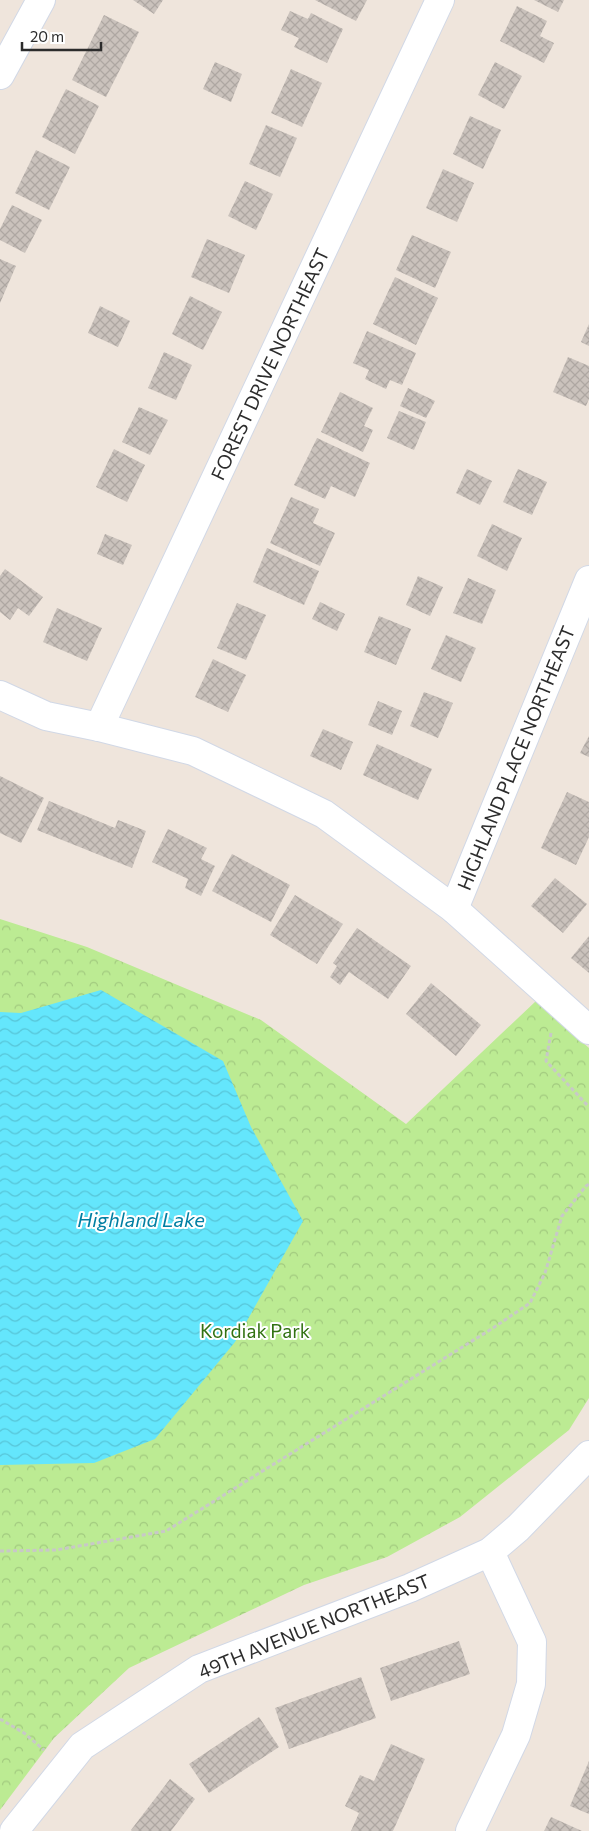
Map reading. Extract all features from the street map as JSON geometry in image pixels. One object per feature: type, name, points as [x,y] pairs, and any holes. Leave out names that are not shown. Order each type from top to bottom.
[{"type":"street","points":[[0,75],[41,0]]},
{"type":"street","name":"FOREST DRIVE NORTHEAST","points":[[99,727],[440,0]]},
{"type":"street","name":"HIGHLAND PLACE NORTHEAST","points":[[454,909],[589,580]]},
{"type":"street","points":[[0,695],[46,716],[99,727],[193,751],[324,814],[454,909],[582,1020]]},
{"type":"street","name":"49TH AVENUE NORTHEAST","points":[[14,1831],[82,1746],[199,1669],[410,1588],[490,1552],[518,1528],[589,1455]]},
{"type":"street","points":[[470,1831],[516,1735],[531,1684],[532,1642],[490,1552]]},
{"type":"path","points":[[582,1020],[550,1035],[546,1061],[589,1107]]},
{"type":"path","points":[[0,1551],[56,1550],[166,1531],[485,1333],[530,1303],[545,1273],[562,1216],[589,1184]]},
{"type":"path","points":[[0,1719],[24,1733],[65,1768]]},
{"type":"green space","name":"Kordiak Park","points":[[0,919],[87,947],[261,1020],[406,1124],[536,1001],[589,1048],[589,1398],[569,1430],[460,1517],[387,1557],[304,1585],[129,1668],[54,1738],[0,1810]]},
{"type":"water","name":"Highland Lake","points":[[101,990],[223,1061],[251,1127],[303,1221],[235,1342],[155,1439],[94,1463],[0,1465],[0,1012],[21,1013]]},
{"type":"building","points":[[133,0],[163,0],[154,14]]},
{"type":"building","points":[[315,0],[367,0],[356,21]]},
{"type":"building","points":[[534,0],[564,0],[558,12]]},
{"type":"building","points":[[517,6],[547,21],[540,36],[554,43],[544,63],[500,41]]},
{"type":"building","points":[[290,11],[308,19],[311,13],[343,29],[327,63],[294,47],[299,38],[281,30]]},
{"type":"building","points":[[104,15],[139,32],[106,97],[72,80]]},
{"type":"building","points":[[215,62],[242,74],[231,102],[203,89]]},
{"type":"building","points":[[495,62],[522,76],[504,109],[478,95]]},
{"type":"building","points":[[291,69],[322,83],[302,127],[271,113]]},
{"type":"building","points":[[66,89],[99,106],[75,154],[42,137]]},
{"type":"building","points":[[470,116],[501,130],[483,169],[453,154]]},
{"type":"building","points":[[266,125],[297,138],[280,177],[249,164]]},
{"type":"building","points":[[36,150],[70,167],[49,210],[15,193]]},
{"type":"building","points":[[443,169],[474,183],[457,222],[426,208]]},
{"type":"building","points":[[245,181],[273,194],[256,230],[228,216]]},
{"type":"building","points":[[12,205],[42,220],[25,253],[0,240],[0,229]]},
{"type":"building","points":[[412,235],[451,252],[435,288],[396,270]]},
{"type":"building","points":[[207,239],[245,255],[229,293],[191,277]]},
{"type":"building","points":[[0,259],[16,266],[0,303]]},
{"type":"building","points":[[395,277],[438,298],[416,345],[373,324]]},
{"type":"building","points":[[190,296],[222,312],[203,350],[172,334]]},
{"type":"building","points":[[100,306],[130,321],[118,347],[88,333]]},
{"type":"building","points":[[589,324],[589,346],[581,342]]},
{"type":"building","points":[[367,331],[416,353],[402,385],[390,380],[386,389],[365,379],[369,370],[353,363]]},
{"type":"building","points":[[164,352],[192,365],[176,400],[148,388]]},
{"type":"building","points":[[568,357],[589,366],[589,399],[586,406],[553,392]]},
{"type":"building","points":[[408,388],[435,401],[426,418],[400,406]]},
{"type":"building","points":[[340,392],[373,408],[364,426],[373,430],[363,452],[321,432]]},
{"type":"building","points":[[139,407],[168,420],[150,455],[122,442]]},
{"type":"building","points":[[399,411],[426,422],[414,450],[387,438]]},
{"type":"building","points":[[317,438],[370,463],[355,497],[331,486],[325,499],[294,485]]},
{"type":"building","points":[[114,449],[145,465],[127,502],[96,487]]},
{"type":"building","points":[[467,469],[492,481],[480,505],[456,493]]},
{"type":"building","points":[[518,469],[547,482],[532,515],[503,502]]},
{"type":"building","points":[[291,497],[319,509],[313,523],[335,533],[320,566],[270,543]]},
{"type":"building","points":[[492,524],[522,538],[507,571],[477,556]]},
{"type":"building","points":[[105,534],[132,545],[123,565],[97,554]]},
{"type":"building","points":[[267,548],[319,571],[304,605],[253,582]]},
{"type":"building","points":[[5,569],[43,597],[29,616],[18,608],[10,620],[0,612],[0,576]]},
{"type":"building","points":[[418,576],[443,587],[430,616],[406,605]]},
{"type":"building","points":[[468,578],[496,590],[482,624],[453,613]]},
{"type":"building","points":[[320,602],[345,614],[337,631],[312,619]]},
{"type":"building","points":[[237,603],[266,615],[246,660],[217,648]]},
{"type":"building","points":[[57,608],[102,628],[87,661],[43,642]]},
{"type":"building","points":[[379,616],[411,629],[396,665],[364,652]]},
{"type":"building","points":[[446,635],[476,648],[461,682],[431,669]]},
{"type":"building","points":[[213,659],[246,675],[228,712],[195,697]]},
{"type":"building","points":[[424,692],[453,703],[438,738],[410,726]]},
{"type":"building","points":[[378,701],[402,711],[392,735],[368,725]]},
{"type":"building","points":[[323,729],[353,742],[341,770],[310,756]]},
{"type":"building","points":[[589,736],[589,757],[580,753]]},
{"type":"building","points":[[377,744],[432,769],[418,800],[363,775]]},
{"type":"building","points":[[0,776],[44,798],[21,843],[0,833]]},
{"type":"building","points":[[567,792],[589,802],[589,837],[576,865],[541,848]]},
{"type":"building","points":[[49,801],[115,828],[118,820],[146,831],[132,868],[37,830]]},
{"type":"building","points":[[168,829],[207,848],[201,859],[215,866],[201,896],[185,888],[188,879],[152,862]]},
{"type":"building","points":[[232,854],[290,885],[271,922],[212,891]]},
{"type":"building","points":[[555,878],[587,904],[563,933],[531,906]]},
{"type":"building","points":[[295,895],[343,924],[317,964],[270,935]]},
{"type":"building","points":[[357,928],[411,966],[388,999],[349,972],[340,985],[330,977],[337,966],[333,963]]},
{"type":"building","points":[[589,936],[589,973],[571,958]]},
{"type":"building","points":[[431,983],[481,1025],[456,1056],[406,1014]]},
{"type":"building","points":[[459,1641],[470,1674],[391,1701],[380,1668]]},
{"type":"building","points":[[361,1677],[376,1718],[289,1749],[275,1708]]},
{"type":"building","points":[[259,1717],[279,1747],[209,1793],[189,1764]]},
{"type":"building","points":[[391,1744],[425,1759],[393,1831],[351,1831],[359,1813],[345,1806],[360,1775],[374,1781]]},
{"type":"building","points":[[589,1761],[589,1814],[570,1806]]},
{"type":"building","points":[[170,1779],[195,1799],[171,1831],[132,1831],[131,1830]]},
{"type":"building","points":[[551,1817],[582,1831],[544,1831]]}]
